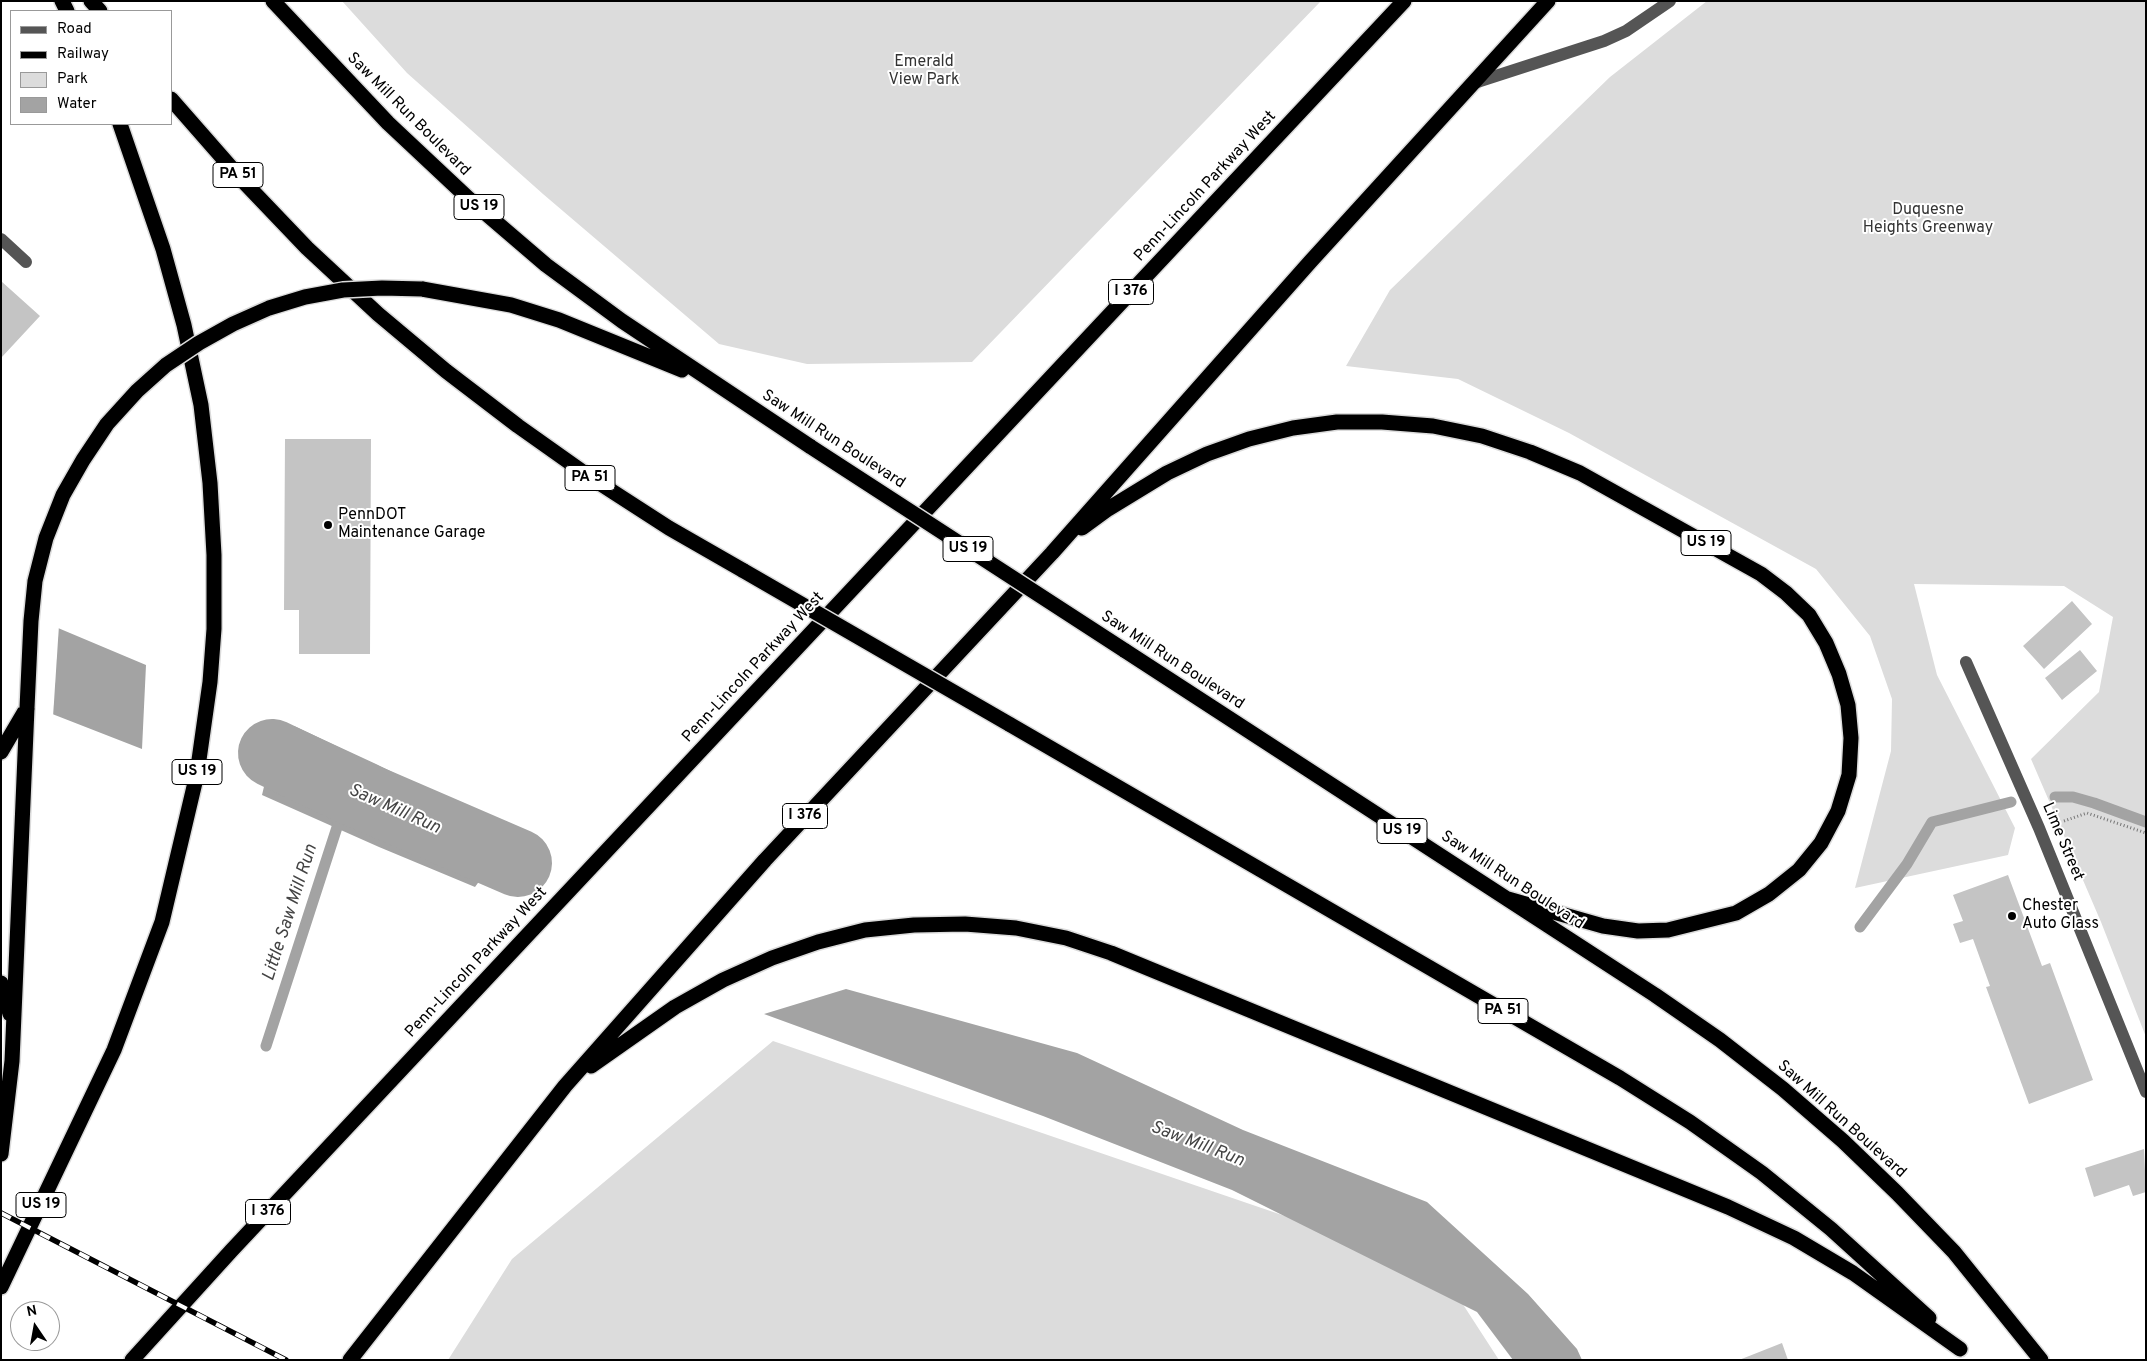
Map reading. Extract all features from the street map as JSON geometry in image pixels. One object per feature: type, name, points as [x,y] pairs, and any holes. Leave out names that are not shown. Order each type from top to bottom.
[{"type":"highway","name":"Saw Mill Run Boulevard","points":[[273,1],[388,123],[469,199],[554,271],[622,322],[711,382],[1655,995],[1720,1040],[1783,1089],[1857,1154],[1954,1252],[2041,1360]]},
{"type":"highway","name":"Penn-Lincoln Parkway West","points":[[132,1360],[231,1251],[1404,1]]},
{"type":"highway","name":"I 376","points":[[350,1360],[565,1086],[765,860],[1052,553],[1316,255],[1548,1]]},
{"type":"highway","name":"PA 51","points":[[172,100],[242,180],[308,248],[378,314],[446,371],[518,426],[590,477],[669,528],[1620,1078],[1690,1122],[1762,1173],[1831,1229],[1898,1288],[1965,1354]]},
{"type":"highway","name":"US 19","points":[[1,1287],[114,1050],[162,922],[197,774],[210,682],[214,629],[214,555],[210,483],[200,405],[184,325],[164,249],[120,125]]},
{"type":"highway","points":[[1,1154],[12,1061],[31,621],[35,581],[46,538],[63,496],[83,460],[108,424],[137,391],[166,365],[199,343],[233,324],[269,308],[305,297],[343,290],[382,288],[422,290],[512,305],[559,320],[711,382]]},
{"type":"highway","name":"US 19","points":[[1052,553],[1101,514],[1131,494],[1167,473],[1207,454],[1249,439],[1293,428],[1337,422],[1382,422],[1433,426],[1472,434],[1530,452],[1580,473],[1627,497],[1762,574],[1786,592],[1808,616],[1826,643],[1839,674],[1848,705],[1851,738],[1849,775],[1838,811],[1821,843],[1799,870],[1769,894],[1736,913],[1668,930],[1638,931],[1603,926],[1508,899]]},
{"type":"highway","points":[[1,752],[27,708]]},
{"type":"highway","points":[[565,1086],[620,1044],[675,1007],[731,976],[772,958],[818,942],[866,930],[914,925],[965,924],[1016,928],[1066,938],[1111,953],[1728,1207],[1794,1238],[1853,1274],[1965,1354]]},
{"type":"highway","points":[[1,983],[10,1013],[12,1061]]},
{"type":"street","points":[[1471,84],[1604,42],[1626,31],[1670,1]]},
{"type":"street","points":[[1,239],[26,262]]},
{"type":"street","name":"Lime Street","points":[[1966,662],[2039,828],[2146,1092]]},
{"type":"path","points":[[2039,828],[2087,813],[2146,833]]},
{"type":"green space","name":"Emerald View Park","points":[[342,1],[1321,1],[972,362],[807,364],[719,344],[543,194],[407,73]]},
{"type":"green space","name":"Duquesne Heights Greenway","points":[[1707,1],[2146,1],[2146,1037],[2101,922],[2031,759],[2099,692],[2113,617],[2064,586],[1914,584],[1937,675],[2015,828],[2008,855],[1855,888],[1891,751],[1892,699],[1870,636],[1816,569],[1569,433],[1458,379],[1346,366],[1390,290],[1610,77]]},
{"type":"green space","points":[[773,1041],[1440,1269],[1499,1360],[448,1360],[512,1259]]},
{"type":"water","points":[[1,604],[146,665],[142,749],[1,694]]},
{"type":"water","points":[[294,726],[376,764],[514,833],[475,887],[262,795],[272,753]]},
{"type":"water","points":[[846,989],[1077,1053],[1243,1130],[1427,1202],[1528,1294],[1577,1349],[1582,1360],[1513,1360],[1477,1312],[1232,1190],[1043,1116],[764,1014]]},
{"type":"pier","points":[[2,601],[59,625],[53,717],[1,696]]},
{"type":"building","points":[[1,281],[40,316],[1,358]]},
{"type":"building","name":"PennDOT Maintenance Garage","points":[[285,439],[371,439],[370,654],[299,654],[299,610],[284,610]]},
{"type":"building","points":[[2072,601],[2092,624],[2044,669],[2023,646]]},
{"type":"building","points":[[2080,650],[2097,671],[2062,700],[2045,678]]},
{"type":"building","points":[[2008,875],[2042,966],[2050,963],[2093,1080],[2029,1104],[1986,987],[1990,986],[1973,939],[1960,943],[1953,924],[1963,921],[1953,895]]},
{"type":"building","points":[[2144,1149],[2146,1192],[2133,1196],[2129,1185],[2094,1197],[2085,1168]]},
{"type":"building","points":[[1782,1343],[1788,1360],[1739,1360]]},
{"type":"waterway","name":"Saw Mill Run","points":[[272,753],[349,790],[518,863]]},
{"type":"waterway","points":[[2055,797],[2073,797],[2146,822]]},
{"type":"waterway","points":[[1860,927],[1907,864],[1932,822],[2011,802]]},
{"type":"waterway","name":"Little Saw Mill Run","points":[[266,1046],[341,815]]},
{"type":"railway","points":[[1,1213],[286,1360]]},
{"type":"place","name":"PennDOT Maintenance Garage","points":[[328,525]]},
{"type":"place","name":"Chester Auto Glass","points":[[2012,916]]}]
